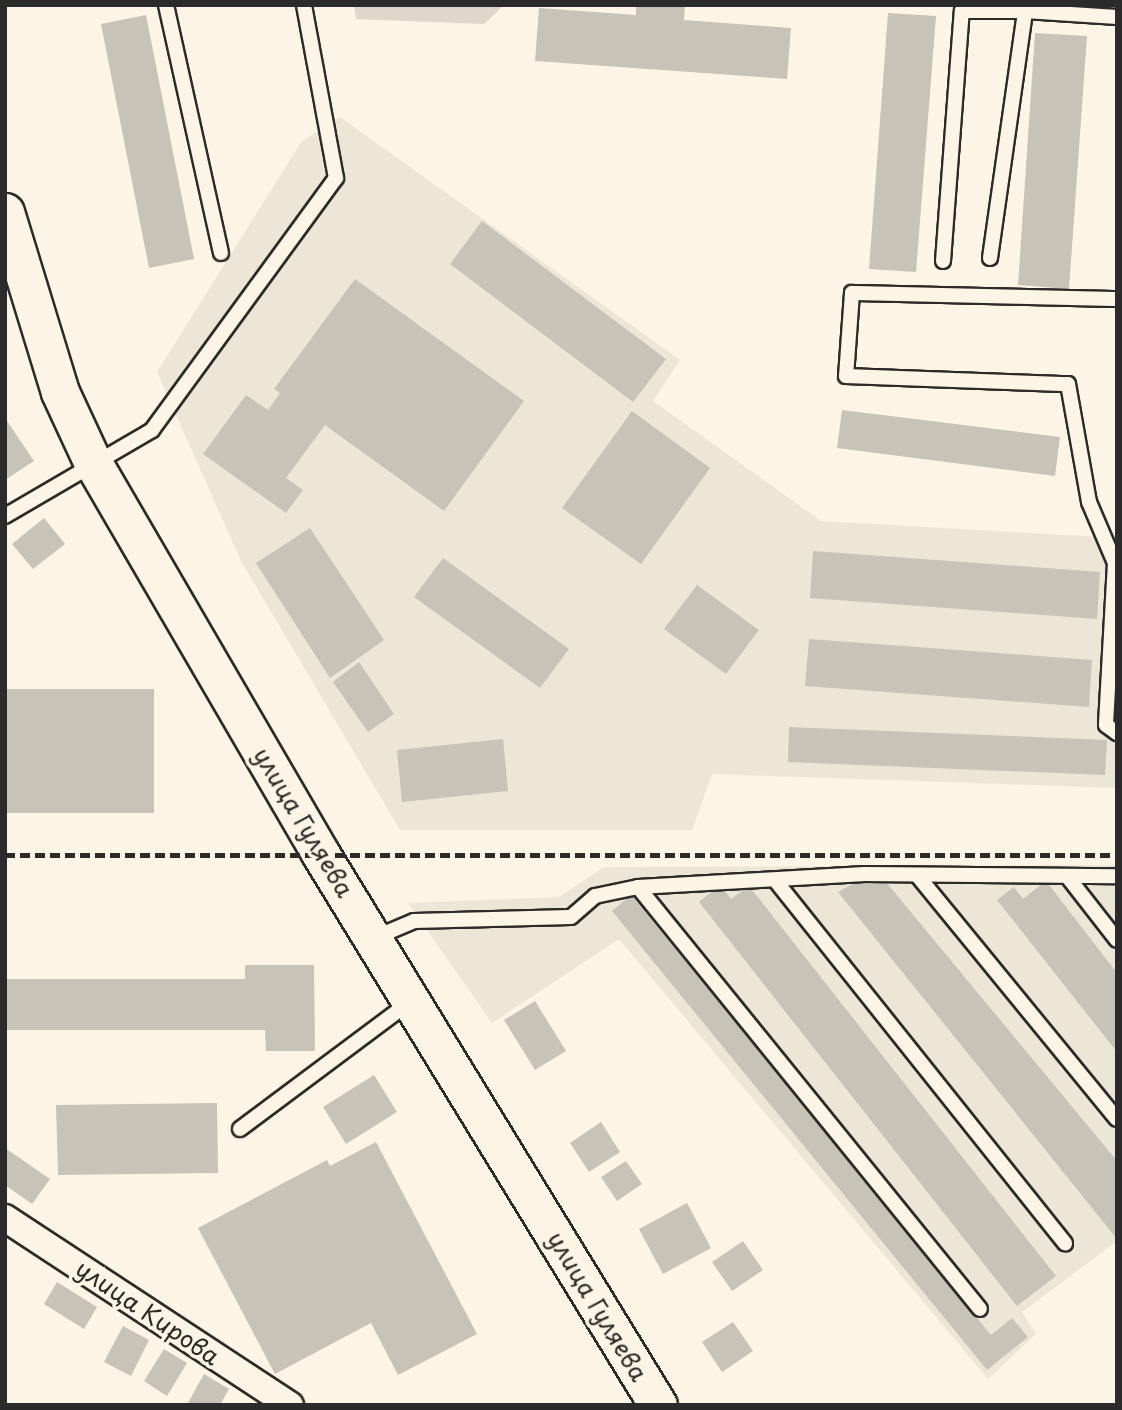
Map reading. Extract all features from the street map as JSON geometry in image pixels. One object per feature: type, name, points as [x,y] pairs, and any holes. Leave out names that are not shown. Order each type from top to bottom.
[{"type":"main road","name":"улица Гуляева","points":[[5,212],[60,392],[92,461],[374,937],[658,1405]]},
{"type":"street","name":"улица Кирова","points":[[5,1218],[290,1405]]},
{"type":"lane","points":[[166,5],[221,253]]},
{"type":"lane","points":[[5,516],[92,461],[152,430],[337,178],[304,5]]},
{"type":"lane","points":[[943,261],[962,11],[992,6],[1117,17]]},
{"type":"lane","points":[[990,258],[1025,11]]},
{"type":"lane","points":[[1117,299],[852,293],[846,376],[1068,384],[1089,502],[1115,563],[1106,725],[1117,733]]},
{"type":"lane","points":[[374,937],[414,921],[571,917],[595,896],[638,887],[917,875],[1117,876]]},
{"type":"lane","points":[[917,875],[1117,1119]]},
{"type":"lane","points":[[1067,876],[1117,940]]},
{"type":"lane","points":[[775,880],[1065,1242]]},
{"type":"lane","points":[[638,887],[980,1309]]},
{"type":"lane","points":[[240,1129],[413,1001]]},
{"type":"shaded area","points":[[354,5],[504,5],[484,24],[356,19]]},
{"type":"shaded area","points":[[340,117],[680,360],[653,401],[821,521],[1117,538],[1117,788],[712,774],[692,830],[400,830],[241,561],[157,372],[302,141]]},
{"type":"shaded area","points":[[1117,865],[1117,1241],[1022,1312],[1036,1334],[988,1379],[619,939],[492,1023],[408,903],[559,897],[604,867]]},
{"type":"building","points":[[636,5],[685,5],[684,20],[791,28],[787,79],[535,61],[539,8],[636,15]]},
{"type":"building","points":[[888,13],[936,16],[916,272],[869,269]]},
{"type":"building","points":[[146,15],[194,259],[149,268],[101,24]]},
{"type":"building","points":[[1035,33],[1087,36],[1069,289],[1018,285]]},
{"type":"building","points":[[482,221],[666,359],[633,402],[450,264]]},
{"type":"building","points":[[355,279],[524,401],[444,511],[325,425],[286,478],[303,490],[286,513],[203,454],[246,395],[268,410],[280,393],[274,389]]},
{"type":"building","points":[[842,410],[1060,437],[1055,476],[837,448]]},
{"type":"building","points":[[632,411],[710,468],[641,564],[562,508]]},
{"type":"building","points":[[5,418],[34,461],[5,480]]},
{"type":"building","points":[[44,518],[65,544],[33,569],[12,544]]},
{"type":"building","points":[[310,528],[384,640],[330,678],[256,563]]},
{"type":"building","points":[[813,551],[1100,572],[1097,619],[810,598]]},
{"type":"building","points":[[443,558],[569,649],[540,688],[414,597]]},
{"type":"building","points":[[697,585],[759,630],[726,674],[664,629]]},
{"type":"building","points":[[809,639],[1092,660],[1089,707],[805,686]]},
{"type":"building","points":[[359,662],[394,714],[368,732],[333,682]]},
{"type":"building","points":[[5,689],[154,689],[154,813],[5,813]]},
{"type":"building","points":[[789,727],[1107,740],[1105,775],[788,762]]},
{"type":"building","points":[[503,739],[508,791],[402,802],[397,750]]},
{"type":"building","points":[[867,876],[872,882],[881,876],[1117,1161],[1117,1239],[838,892]]},
{"type":"building","points":[[1046,881],[1117,973],[1117,1052],[997,900],[1014,887],[1023,899]]},
{"type":"building","points":[[720,885],[731,899],[749,886],[1056,1276],[1017,1306],[699,902]]},
{"type":"building","points":[[631,895],[991,1335],[1012,1318],[1028,1337],[987,1370],[612,911]]},
{"type":"building","points":[[245,965],[314,965],[315,1051],[266,1051],[265,1030],[5,1030],[5,979],[245,979]]},
{"type":"building","points":[[535,1001],[566,1051],[535,1070],[504,1020]]},
{"type":"building","points":[[374,1075],[397,1112],[346,1144],[323,1107]]},
{"type":"building","points":[[217,1103],[218,1173],[58,1175],[56,1105]]},
{"type":"building","points":[[601,1122],[620,1152],[589,1172],[570,1143]]},
{"type":"building","points":[[376,1142],[477,1334],[398,1375],[371,1323],[275,1374],[198,1228],[327,1160],[330,1166]]},
{"type":"building","points":[[5,1148],[50,1179],[32,1204],[5,1185]]},
{"type":"building","points":[[626,1161],[642,1184],[617,1201],[601,1177]]},
{"type":"building","points":[[687,1203],[711,1248],[663,1274],[639,1229]]},
{"type":"building","points":[[743,1241],[763,1270],[732,1291],[712,1262]]},
{"type":"building","points":[[57,1282],[97,1307],[84,1329],[44,1304]]},
{"type":"building","points":[[733,1322],[753,1351],[722,1372],[702,1342]]},
{"type":"building","points":[[123,1326],[149,1340],[131,1376],[104,1362]]},
{"type":"building","points":[[164,1349],[187,1363],[167,1396],[144,1381]]},
{"type":"building","points":[[204,1374],[229,1389],[220,1405],[188,1403]]},
{"type":"railway","points":[[5,855],[1117,855]]}]
